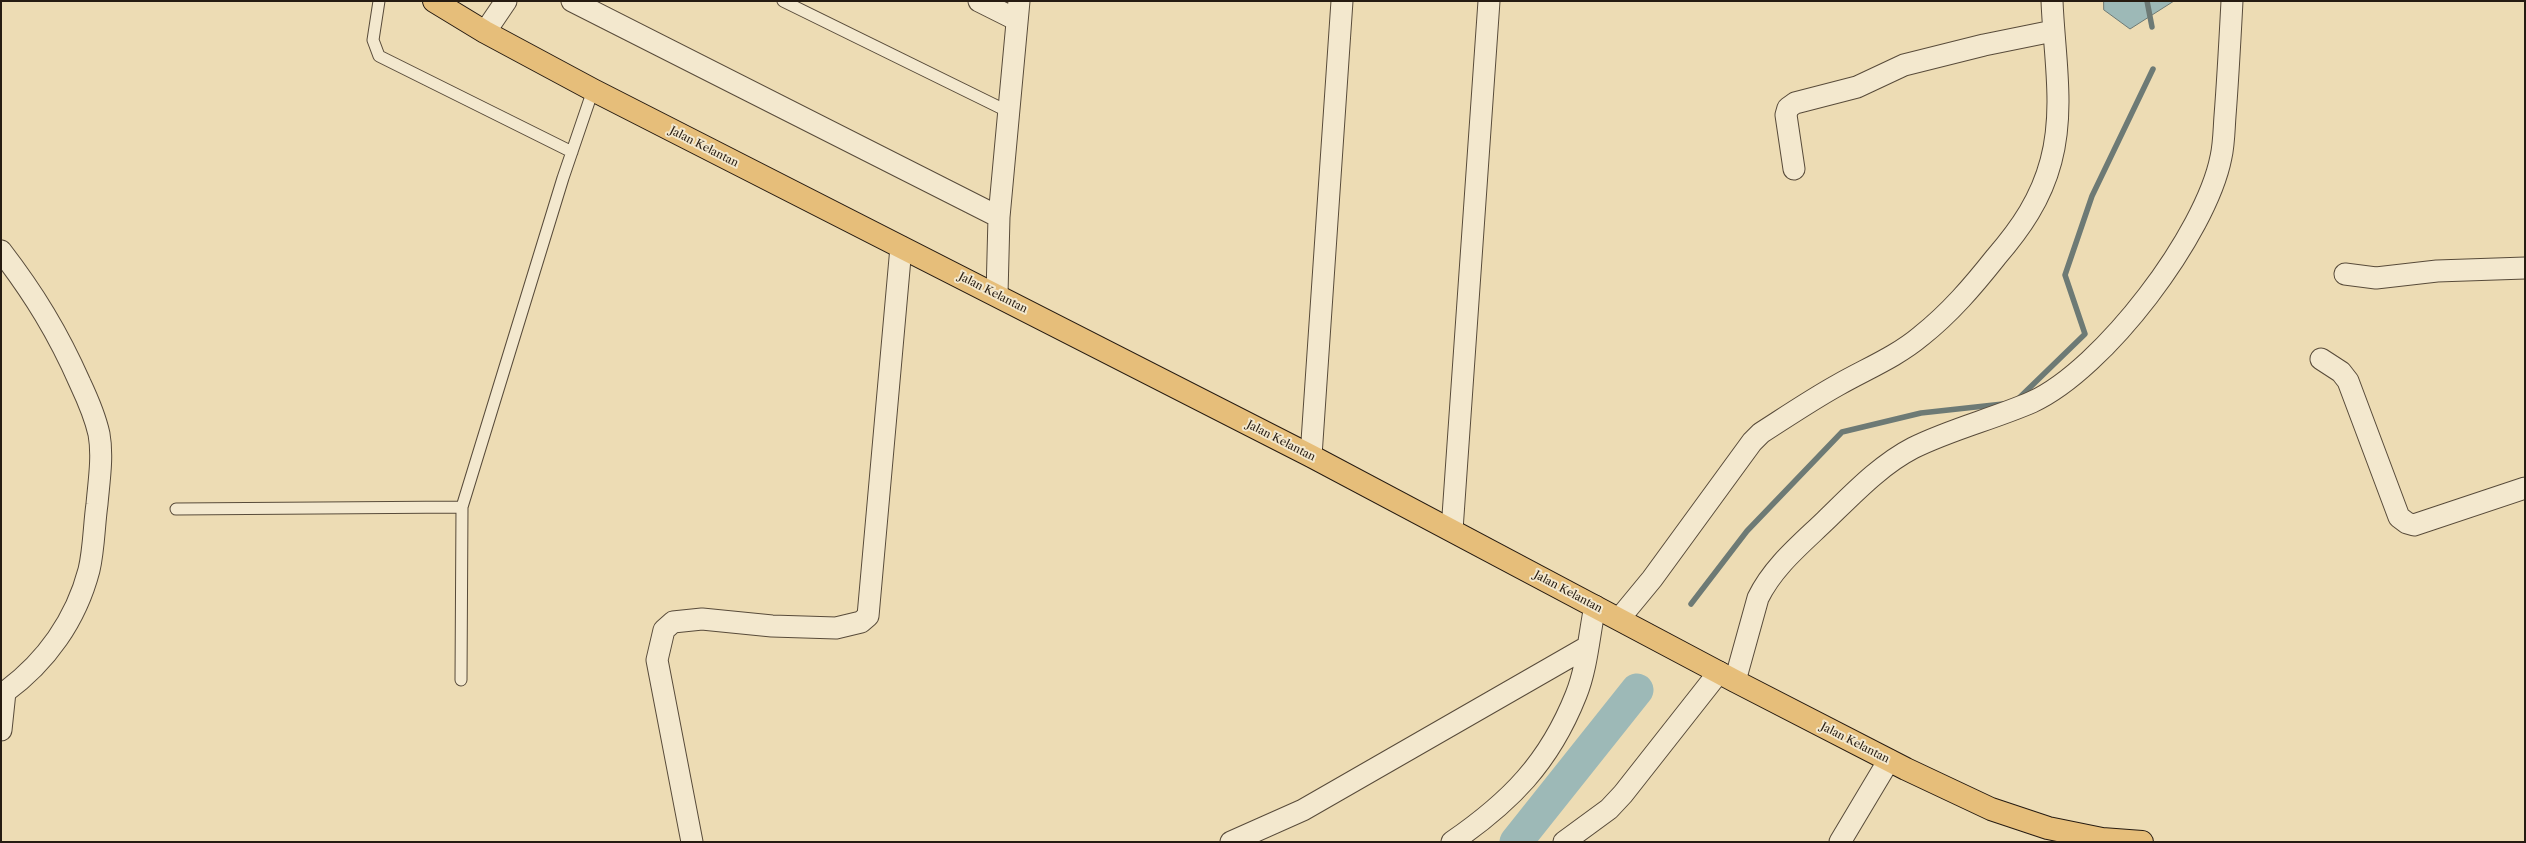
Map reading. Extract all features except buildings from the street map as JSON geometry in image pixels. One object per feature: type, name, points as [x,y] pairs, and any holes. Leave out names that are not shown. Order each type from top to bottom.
[{"type":"highway","name":"Jalan Kelantan","points":[[434,1],[485,32],[593,90],[901,247],[997,294],[1311,456],[1889,760],[1991,809],[2048,828],[2102,839],[2142,842]]},
{"type":"street","points":[[485,32],[506,1]]},
{"type":"street","points":[[572,1],[999,218]]},
{"type":"street","points":[[979,1],[1018,10],[999,218],[997,294]]},
{"type":"street","points":[[1311,456],[1342,1]]},
{"type":"street","points":[[1452,530],[1489,1]]},
{"type":"street","points":[[1622,620],[1752,442],[1761,433],[1838,385],[1897,354],[1921,337],[1969,292],[2028,216],[2041,193],[2052,160],[2056,130],[2058,68],[2053,31],[2052,1]]},
{"type":"street","points":[[1564,842],[1608,809],[1623,794],[1723,674],[1764,586],[1782,562],[1863,484],[1911,449],[1938,436],[2033,401],[2083,369],[2110,342],[2175,258],[2202,212],[2221,157],[2232,1]]},
{"type":"street","points":[[1794,169],[1786,115],[1788,108],[1795,103],[1857,87],[1904,65],[1984,45],[2053,31]]},
{"type":"street","points":[[692,842],[657,660],[664,630],[673,622],[702,619],[772,626],[836,628],[861,622],[868,616],[901,247]]},
{"type":"street","points":[[1,251],[36,298],[70,359],[93,412],[99,435],[100,468],[89,568],[82,592],[70,620],[59,638],[22,679],[3,692],[1,730]]},
{"type":"street","points":[[2345,274],[2376,278],[2437,271],[2525,268]]},
{"type":"street","points":[[2321,359],[2341,372],[2348,381],[2399,517],[2407,523],[2414,525],[2525,488]]},
{"type":"street","points":[[1452,842],[1487,818],[1518,790],[1541,759],[1576,695],[1595,606]]},
{"type":"street","points":[[1231,842],[1302,810],[1587,648]]},
{"type":"street","points":[[1840,842],[1889,760]]},
{"type":"lane","points":[[379,1],[373,40],[379,56],[572,152]]},
{"type":"lane","points":[[783,1],[1009,112]]},
{"type":"lane","points":[[461,680],[462,507],[572,152],[593,90]]},
{"type":"lane","points":[[176,509],[462,507]]},
{"type":"water","points":[[2104,1],[2174,1],[2130,29],[2104,10]]},
{"type":"waterway","points":[[2147,1],[2152,27]]},
{"type":"waterway","points":[[2018,399],[2085,334],[2065,275],[2092,196],[2153,69]]},
{"type":"waterway","points":[[1691,604],[1747,531],[1842,432],[1921,413],[2003,404]]},
{"type":"waterway","points":[[1516,842],[1637,690]]}]
